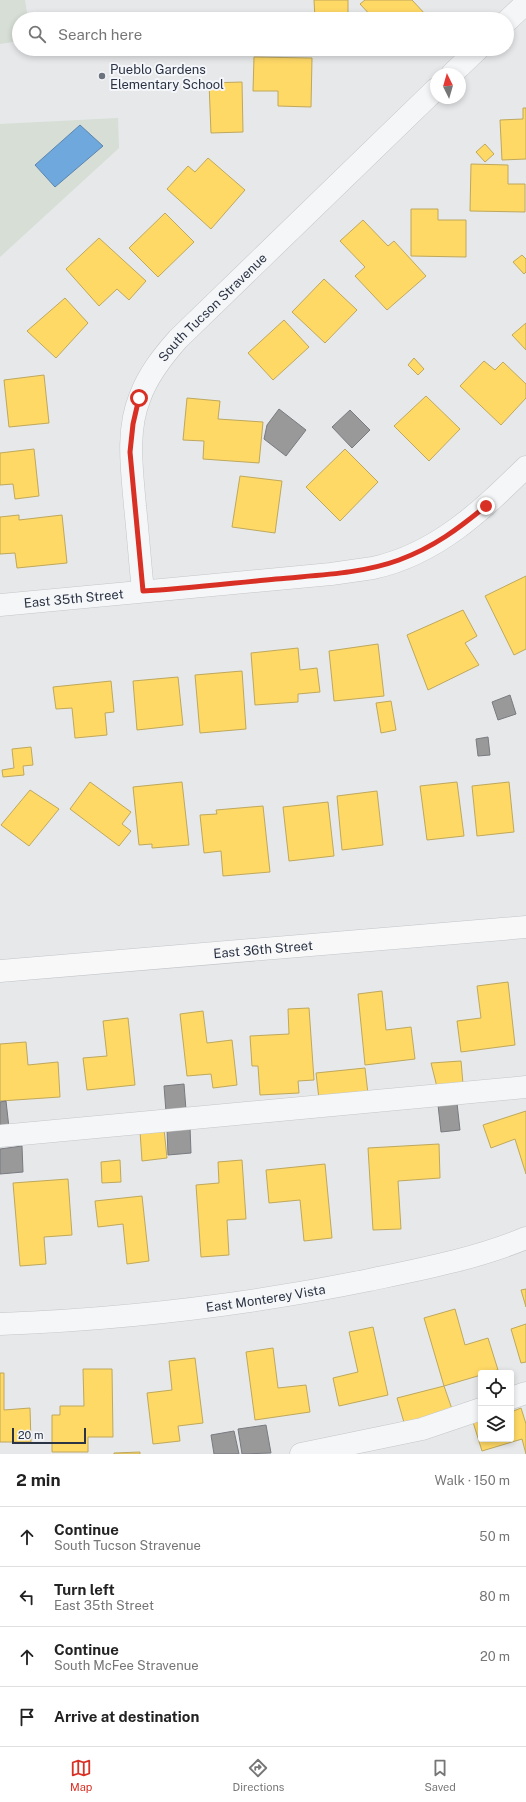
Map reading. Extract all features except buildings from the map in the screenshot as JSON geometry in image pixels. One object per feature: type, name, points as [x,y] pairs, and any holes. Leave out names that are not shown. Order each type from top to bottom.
[{"type":"main road","name":"East 36th Street","points":[[0,971],[526,927]]},
{"type":"street","points":[[514,14],[526,3]]},
{"type":"street","points":[[458,68],[471,56]]},
{"type":"street","name":"South Tucson Stravenue","points":[[143,591],[130,452],[133,424],[139,398],[152,372],[178,339],[430,96]]},
{"type":"street","name":"East 35th Street","points":[[0,605],[373,568],[398,560],[429,546],[454,532],[486,506],[526,467]]},
{"type":"street","points":[[0,1136],[526,1087]]},
{"type":"street","name":"East Monterey Vista","points":[[0,1324],[163,1313],[276,1297],[330,1288],[449,1263],[505,1247],[526,1238]]},
{"type":"street","points":[[514,1397],[526,1393]]},
{"type":"street","points":[[301,1454],[422,1429],[478,1410]]},
{"type":"shaded area","points":[[0,0],[25,0],[27,12],[12,12],[12,42],[0,44]]},
{"type":"shaded area","points":[[118,118],[119,148],[0,257],[0,124]]},
{"type":"place","name":"Pueblo Gardens Elementary School","points":[[102,76]]},
{"type":"route","points":[[139,398],[133,424],[130,452],[143,591],[331,574],[373,568],[398,560],[429,546],[454,532],[486,506]]}]
